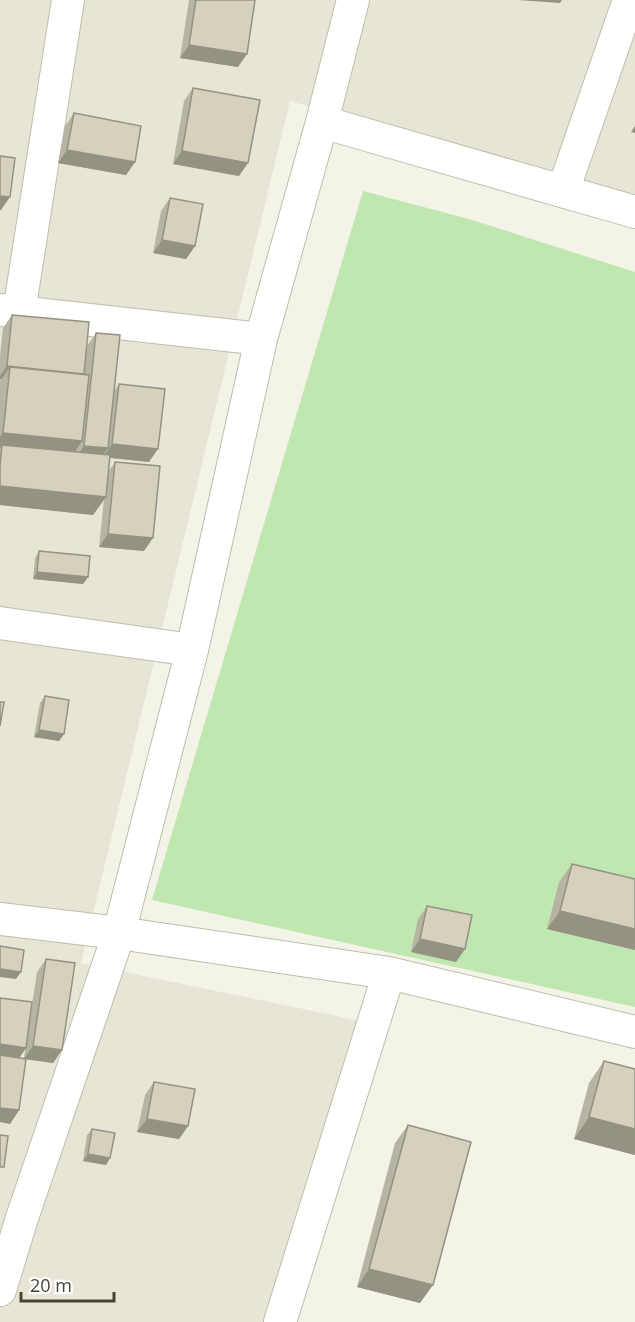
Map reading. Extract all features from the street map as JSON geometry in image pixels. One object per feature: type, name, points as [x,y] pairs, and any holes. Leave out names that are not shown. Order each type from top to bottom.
[{"type":"street","points":[[68,0],[10,311],[261,339]]},
{"type":"street","points":[[0,1290],[11,1217],[119,933],[192,650],[261,339],[322,122],[353,0]]},
{"type":"street","points":[[563,191],[628,0]]},
{"type":"street","points":[[322,122],[635,212]]},
{"type":"street","points":[[0,623],[192,650]]},
{"type":"street","points":[[0,920],[119,933],[389,973],[635,1032]]},
{"type":"street","points":[[280,1322],[389,973]]},
{"type":"shaded area","points":[[0,0],[635,0],[635,197],[290,101],[81,963],[371,1023],[290,1322],[0,1322]]},
{"type":"green space","points":[[363,191],[469,219],[635,272],[635,1007],[152,900]]},
{"type":"building","points":[[196,0],[255,0],[247,54],[189,45]]},
{"type":"building","points":[[193,88],[260,100],[248,163],[182,151]]},
{"type":"building","points":[[74,113],[141,126],[135,162],[67,150]]},
{"type":"building","points":[[0,156],[15,158],[10,197],[0,196]]},
{"type":"building","points":[[170,198],[203,204],[195,246],[162,240]]},
{"type":"building","points":[[12,315],[89,322],[84,374],[7,366]]},
{"type":"building","points":[[96,333],[120,335],[108,448],[84,446]]},
{"type":"building","points":[[10,367],[89,375],[82,441],[3,433]]},
{"type":"building","points":[[119,384],[165,389],[158,449],[112,444]]},
{"type":"building","points":[[2,445],[110,455],[106,497],[0,486]]},
{"type":"building","points":[[115,462],[160,466],[153,538],[108,534]]},
{"type":"building","points":[[39,551],[90,556],[88,577],[37,572]]},
{"type":"building","points":[[45,696],[69,700],[64,734],[39,730]]},
{"type":"building","points":[[0,702],[4,702],[0,726]]},
{"type":"building","points":[[572,864],[635,879],[635,929],[560,911]]},
{"type":"building","points":[[427,906],[472,915],[465,949],[420,939]]},
{"type":"building","points":[[0,946],[24,950],[21,972],[0,969]]},
{"type":"building","points":[[46,959],[75,963],[62,1050],[33,1046]]},
{"type":"building","points":[[0,998],[32,1002],[26,1048],[0,1044]]},
{"type":"building","points":[[0,1055],[26,1059],[19,1110],[0,1108]]},
{"type":"building","points":[[604,1061],[635,1069],[635,1129],[589,1117]]},
{"type":"building","points":[[154,1082],[195,1089],[188,1126],[147,1119]]},
{"type":"building","points":[[408,1125],[471,1142],[433,1285],[369,1269]]},
{"type":"building","points":[[92,1129],[115,1133],[110,1158],[88,1154]]},
{"type":"building","points":[[0,1135],[8,1136],[4,1167],[0,1167]]}]
